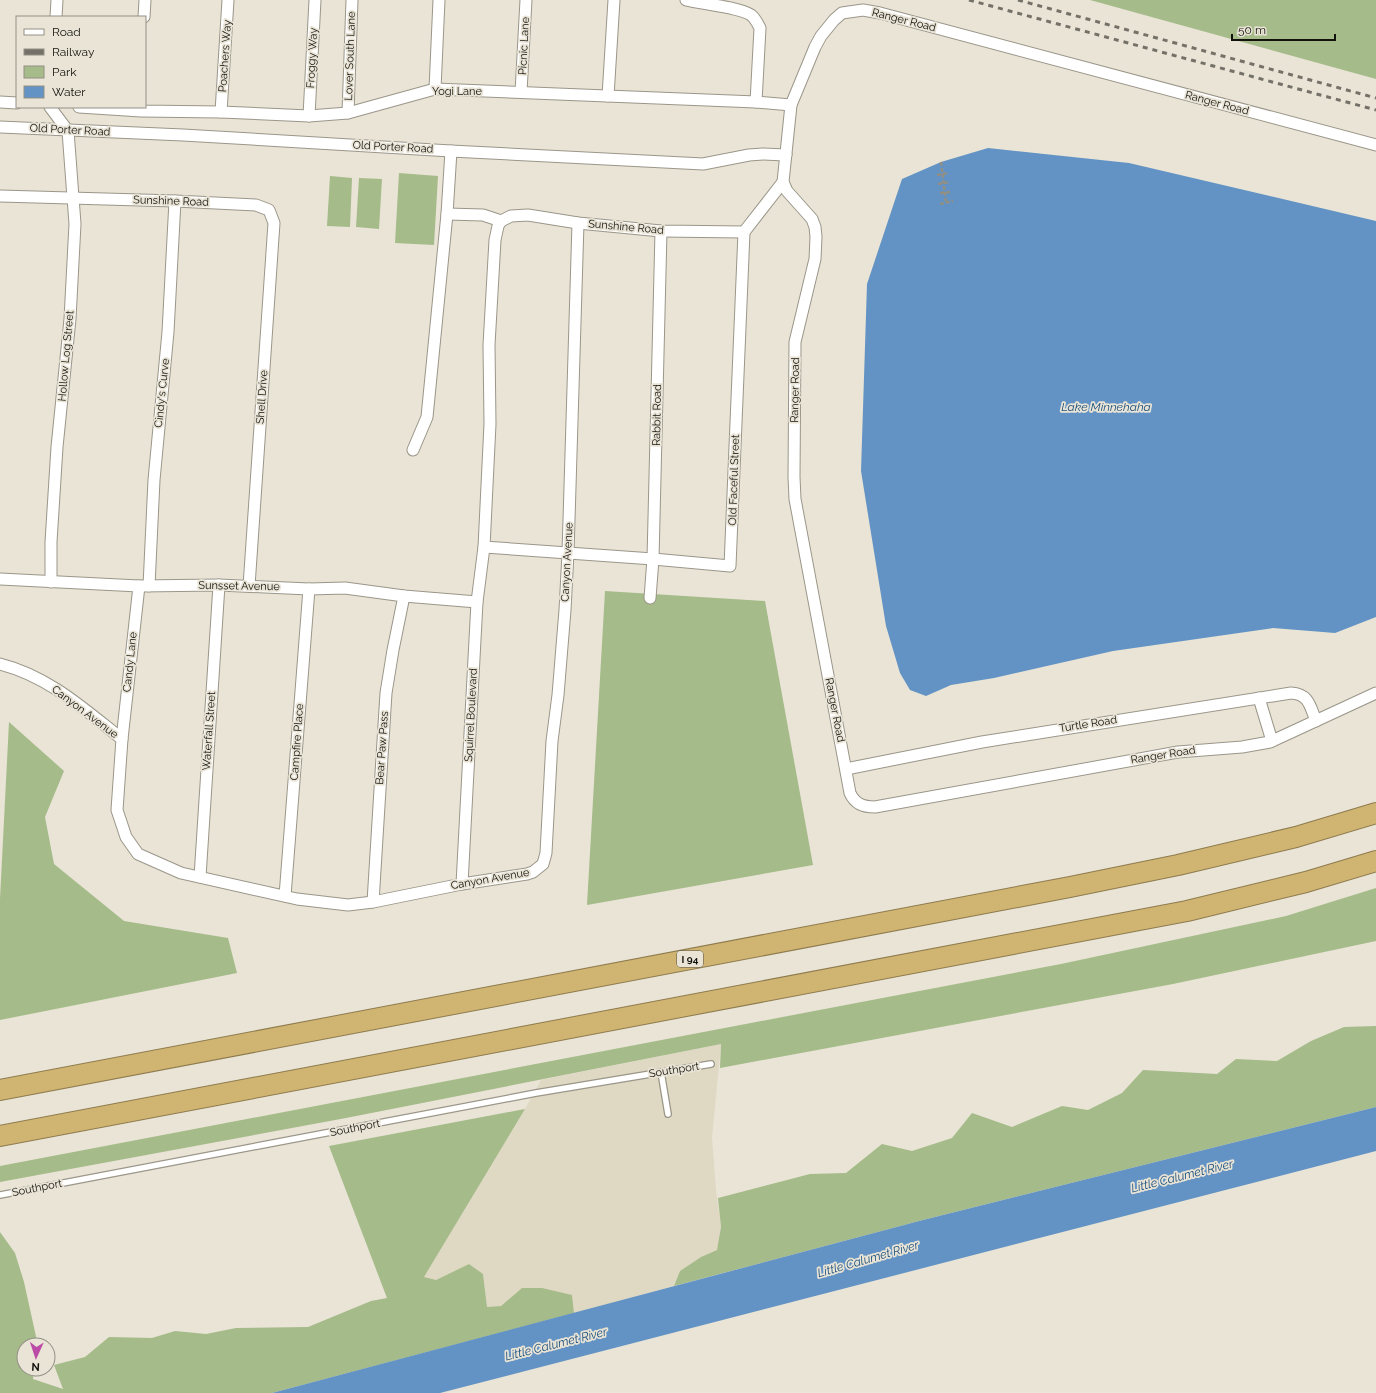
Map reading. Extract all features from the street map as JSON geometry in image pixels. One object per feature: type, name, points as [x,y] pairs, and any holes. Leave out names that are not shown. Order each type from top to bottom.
[{"type":"highway","name":"I 94","points":[[0,1090],[1070,887],[1178,865],[1282,841],[1376,813]]},
{"type":"highway","points":[[0,1136],[1187,911],[1306,882],[1376,861]]},
{"type":"street","points":[[56,16],[57,0]]},
{"type":"street","points":[[144,16],[145,0]]},
{"type":"street","name":"Poachers Way","points":[[221,112],[228,0]]},
{"type":"street","name":"Froggy Way","points":[[309,116],[316,0]]},
{"type":"street","name":"Lover South Lane","points":[[348,113],[352,0]]},
{"type":"street","points":[[435,89],[440,0]]},
{"type":"street","name":"Picnic Lane","points":[[521,92],[526,0]]},
{"type":"street","points":[[608,96],[614,0]]},
{"type":"street","points":[[686,0],[737,10],[751,15],[756,21],[760,28],[756,102]]},
{"type":"street","name":"Ranger Road","points":[[1376,146],[872,11],[848,12],[842,14],[834,20],[815,47],[791,105],[783,182],[787,191],[812,219],[816,237],[815,259],[795,342],[794,484],[799,521],[852,798],[861,806],[875,807],[1178,752],[1242,747],[1272,741],[1376,693]]},
{"type":"street","name":"Yogi Lane","points":[[110,108],[309,116],[348,113],[435,89],[756,102],[791,105]]},
{"type":"street","points":[[0,102],[16,103]]},
{"type":"street","points":[[51,108],[68,130]]},
{"type":"street","name":"Old Porter Road","points":[[0,127],[183,135],[703,164],[749,155],[786,155]]},
{"type":"street","name":"Hollow Log Street","points":[[51,582],[51,542],[57,447],[70,319],[75,224],[68,130]]},
{"type":"street","points":[[413,450],[427,418],[447,214],[451,151]]},
{"type":"street","points":[[744,232],[783,182]]},
{"type":"street","name":"Sunshine Road","points":[[0,196],[256,205],[269,210]]},
{"type":"street","name":"Cindy's Curve","points":[[144,586],[168,332],[175,201]]},
{"type":"street","name":"Shell Drive","points":[[249,586],[274,224],[269,210]]},
{"type":"street","points":[[447,214],[483,215],[501,221],[496,233],[489,345],[490,424],[484,547]]},
{"type":"street","name":"Sunshine Road","points":[[501,221],[511,216],[528,215],[578,223],[661,231],[744,232]]},
{"type":"street","name":"Canyon Avenue","points":[[0,664],[17,668],[44,681],[71,698],[122,739],[117,810],[126,837],[138,854],[181,873],[297,899],[348,904],[373,902],[462,884],[527,874],[539,868],[545,859],[552,740],[558,696],[565,610],[578,223]]},
{"type":"street","name":"Rabbit Road","points":[[650,598],[653,559],[661,231]]},
{"type":"street","name":"Old Faceful Street","points":[[484,547],[730,566],[744,232]]},
{"type":"street","name":"Squirrel Boulevard","points":[[462,884],[477,602],[484,547]]},
{"type":"street","name":"Sunsset Avenue","points":[[0,579],[144,586],[219,585],[345,588],[404,596],[477,602]]},
{"type":"street","name":"Waterfall Street","points":[[200,877],[219,585]]},
{"type":"street","name":"Candy Lane","points":[[122,739],[144,586]]},
{"type":"street","name":"Campfire Place","points":[[285,896],[309,588]]},
{"type":"street","name":"Bear Paw Pass","points":[[373,902],[386,693],[404,596]]},
{"type":"street","name":"Turtle Road","points":[[846,769],[982,742],[1291,693],[1302,695],[1309,704],[1316,721]]},
{"type":"street","points":[[1259,698],[1272,741]]},
{"type":"lane","name":"Southport","points":[[0,1195],[536,1093],[711,1064]]},
{"type":"lane","points":[[661,1072],[668,1114]]},
{"type":"path","points":[[941,162],[946,203]]},
{"type":"path","points":[[937,175],[948,173]]},
{"type":"path","points":[[938,184],[950,182]]},
{"type":"path","points":[[940,193],[950,192]]},
{"type":"path","points":[[940,204],[953,201]]},
{"type":"shaded area","points":[[721,1044],[712,1138],[716,1190],[721,1227],[717,1250],[701,1257],[680,1271],[674,1286],[574,1313],[572,1295],[522,1288],[501,1306],[487,1307],[483,1274],[469,1264],[436,1280],[424,1277],[541,1080]]},
{"type":"green space","points":[[1090,0],[1376,0],[1376,79]]},
{"type":"green space","points":[[399,173],[438,176],[434,245],[395,243]]},
{"type":"green space","points":[[330,176],[352,178],[350,227],[327,226]]},
{"type":"green space","points":[[359,178],[382,179],[379,229],[356,227]]},
{"type":"green space","points":[[605,591],[765,601],[813,865],[587,905]]},
{"type":"green space","points":[[9,722],[64,771],[45,817],[54,864],[124,921],[228,938],[237,973],[0,1020],[0,899]]},
{"type":"green space","points":[[1376,888],[1376,941],[1173,984],[720,1068],[721,1044],[346,1118],[0,1182],[0,1166],[1061,964],[1286,916]]},
{"type":"green space","points":[[1376,1026],[1376,1107],[923,1220],[674,1286],[680,1271],[701,1257],[717,1250],[721,1227],[718,1198],[810,1174],[846,1173],[882,1144],[912,1151],[952,1138],[972,1113],[1012,1127],[1062,1106],[1088,1110],[1122,1093],[1143,1070],[1217,1074],[1236,1059],[1277,1061],[1311,1041],[1344,1027]]},
{"type":"green space","points":[[525,1109],[424,1277],[436,1280],[469,1264],[483,1274],[487,1307],[501,1306],[522,1288],[542,1288],[572,1295],[574,1313],[272,1393],[0,1393],[0,1232],[15,1253],[24,1282],[36,1337],[16,1337],[16,1377],[33,1377],[33,1379],[63,1389],[56,1370],[56,1364],[85,1357],[109,1337],[152,1338],[175,1331],[206,1334],[236,1328],[308,1327],[371,1301],[387,1298],[329,1146]]},
{"type":"water","name":"Lake Minnehaha","points":[[988,148],[1129,163],[1376,221],[1376,617],[1335,633],[1273,628],[1113,651],[994,678],[951,685],[926,696],[910,690],[900,673],[886,626],[861,471],[867,284],[902,179],[941,162]]},
{"type":"water","name":"Little Calumet River","points":[[1376,1107],[1376,1151],[440,1393],[272,1393],[923,1220]]},
{"type":"railway","points":[[969,0],[1376,110]]},
{"type":"railway","points":[[1018,0],[1376,98]]}]
